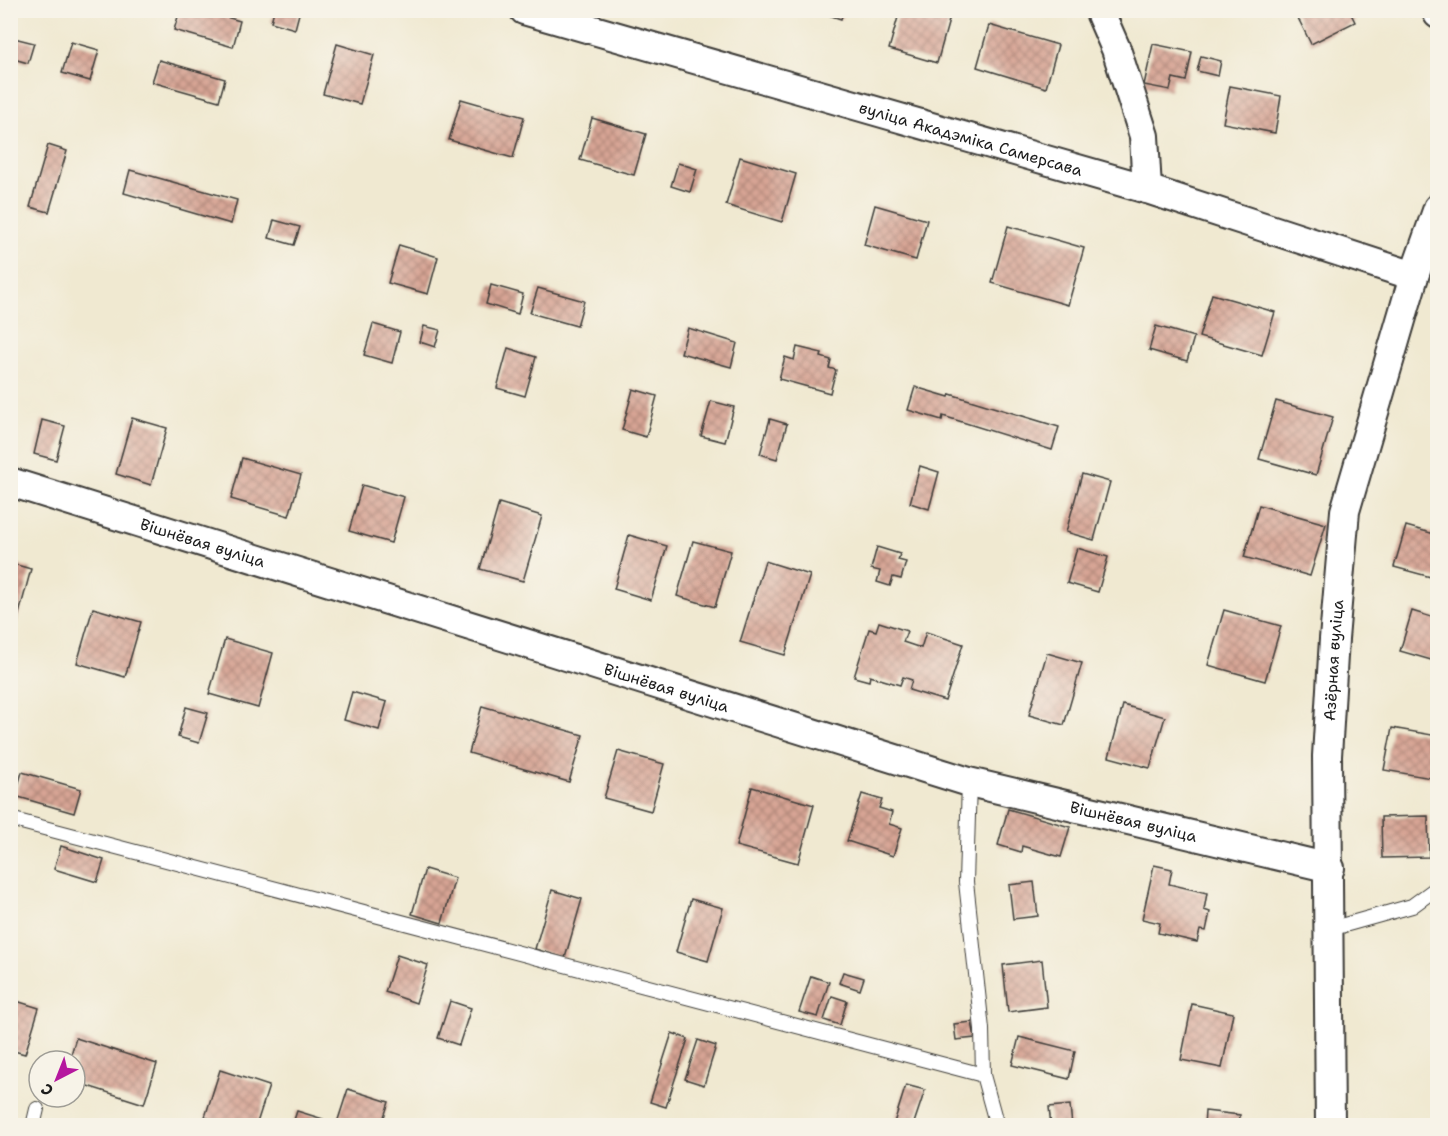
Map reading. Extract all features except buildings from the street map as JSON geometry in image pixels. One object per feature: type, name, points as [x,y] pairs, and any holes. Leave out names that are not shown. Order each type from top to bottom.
[{"type":"street","name":"вуліца Акадэміка Самерсава","points":[[524,10],[1147,189],[1414,276]]},
{"type":"street","points":[[1098,10],[1116,49],[1144,136],[1147,189]]},
{"type":"street","name":"Азёрная вуліца","points":[[1330,1125],[1330,867],[1327,756],[1345,511],[1414,276],[1437,208]]},
{"type":"street","name":"Вішнёвая вуліца","points":[[10,482],[969,782],[1330,867]]},
{"type":"lane","points":[[969,782],[966,882],[982,1029],[983,1075],[997,1125]]},
{"type":"lane","points":[[10,819],[983,1075]]},
{"type":"lane","points":[[1330,929],[1412,906],[1437,887]]},
{"type":"lane","points":[[33,1125],[38,1109]]}]
